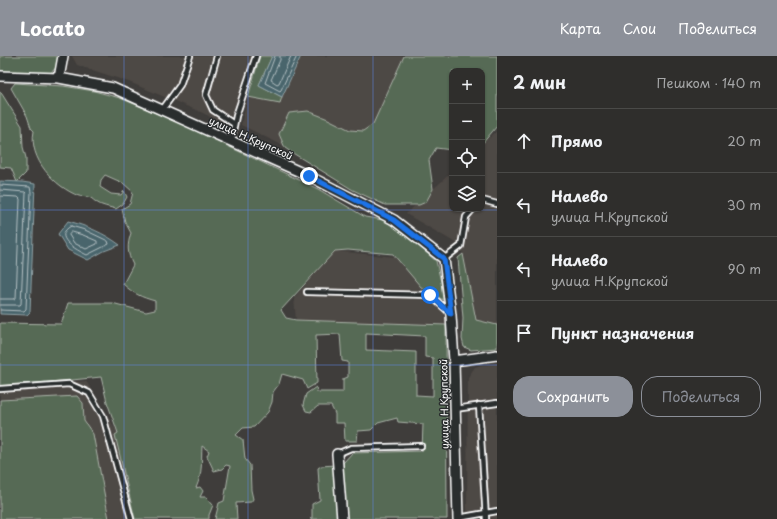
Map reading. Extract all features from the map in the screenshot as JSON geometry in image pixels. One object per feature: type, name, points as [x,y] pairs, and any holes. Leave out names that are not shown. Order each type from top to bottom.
[{"type":"street","points":[[59,78],[63,56]]},
{"type":"street","name":"улица Н.Крупской","points":[[0,76],[59,78],[113,88],[309,176],[394,220],[444,259],[451,314],[454,361],[454,409],[458,519]]},
{"type":"street","points":[[454,361],[497,355]]},
{"type":"street","points":[[337,454],[342,519]]},
{"type":"lane","points":[[162,110],[180,85],[190,56]]},
{"type":"lane","points":[[217,56],[206,95],[213,110],[234,124]]},
{"type":"lane","points":[[232,141],[236,116],[256,56]]},
{"type":"lane","points":[[485,201],[497,204]]},
{"type":"lane","points":[[444,259],[461,246],[466,217],[470,212]]},
{"type":"lane","points":[[307,292],[430,295],[451,314]]},
{"type":"lane","points":[[0,389],[69,384],[88,393],[103,416],[131,519]]},
{"type":"lane","points":[[454,409],[497,403]]},
{"type":"lane","points":[[479,405],[486,519]]},
{"type":"lane","points":[[337,454],[351,448],[421,446]]},
{"type":"lane","points":[[458,519],[497,511]]},
{"type":"shaded area","points":[[72,56],[252,56],[237,102],[227,126],[203,113],[129,82],[77,65]]},
{"type":"shaded area","points":[[264,56],[418,56],[356,181],[241,125],[251,84]]},
{"type":"shaded area","points":[[497,131],[497,325],[476,320],[461,246],[406,214],[449,175],[449,212],[485,212],[485,141]]},
{"type":"shaded area","points":[[335,251],[436,261],[441,282],[446,325],[296,320],[294,298]]},
{"type":"shaded area","points":[[497,363],[497,519],[468,519],[468,377],[475,367]]},
{"type":"shaded area","points":[[86,381],[118,433],[138,519],[0,519],[0,386]]},
{"type":"green space","points":[[0,56],[59,56],[60,59],[55,69],[50,73],[0,71]]},
{"type":"green space","points":[[260,56],[272,56],[259,85],[282,97],[280,103],[248,97]]},
{"type":"green space","points":[[404,56],[497,56],[497,126],[485,140],[485,68],[449,68],[449,150],[436,148],[429,160],[433,189],[426,202],[419,205],[385,205],[353,190],[285,148],[279,134],[289,113],[308,111],[350,130],[363,131],[373,124]]},
{"type":"green space","points":[[15,83],[63,86],[94,91],[120,98],[175,121],[318,189],[365,217],[383,220],[402,232],[436,261],[441,282],[443,300],[421,287],[393,254],[348,250],[335,251],[281,310],[286,318],[296,320],[446,325],[447,519],[345,519],[342,487],[343,463],[352,453],[422,451],[423,424],[398,422],[397,418],[378,423],[371,430],[358,431],[357,441],[345,441],[344,423],[335,423],[335,414],[331,406],[318,406],[311,412],[306,411],[303,405],[306,394],[316,387],[317,392],[343,392],[343,379],[348,377],[348,362],[342,361],[340,334],[316,335],[317,383],[307,389],[303,380],[282,374],[279,384],[273,392],[272,402],[268,412],[254,427],[243,428],[236,435],[243,440],[245,459],[250,465],[251,490],[253,499],[251,502],[236,503],[237,519],[215,519],[219,503],[224,501],[230,466],[226,465],[222,469],[214,471],[207,456],[209,451],[202,446],[201,472],[196,488],[200,487],[203,491],[200,497],[206,497],[213,505],[209,519],[135,519],[115,435],[118,433],[107,402],[101,377],[0,386],[0,323],[61,324],[68,303],[112,303],[146,312],[155,310],[155,301],[138,295],[123,284],[133,265],[128,249],[131,233],[125,222],[122,209],[130,204],[133,192],[123,183],[105,175],[101,180],[100,187],[111,194],[121,195],[124,191],[127,197],[123,204],[116,209],[95,202],[90,197],[79,196],[61,186],[45,171],[39,161],[35,152],[33,141],[34,131],[31,128],[27,116],[11,88]],"holes":[[[366,333],[425,336],[425,357],[433,358],[433,396],[416,395],[416,352],[366,350]]]},
{"type":"green space","points":[[0,91],[22,126],[23,147],[26,158],[26,173],[17,182],[11,168],[0,167]]},
{"type":"green space","points":[[463,254],[476,320],[497,325],[497,348],[471,350],[464,347],[462,339],[463,318],[458,258]]},
{"type":"green space","points":[[77,396],[83,403],[84,421],[93,434],[109,519],[0,519],[0,400]]},
{"type":"green space","points":[[335,465],[338,519],[310,519],[312,518],[312,504],[320,500],[318,468],[321,466]]},
{"type":"water","points":[[272,56],[301,56],[282,97],[259,85]]},
{"type":"water","points":[[0,181],[35,184],[30,312],[27,315],[0,314]]},
{"type":"water","points":[[68,221],[95,230],[120,245],[104,251],[88,260],[68,250],[58,234]]},
{"type":"route","points":[[309,176],[394,220],[444,259],[451,314],[430,295]]}]
